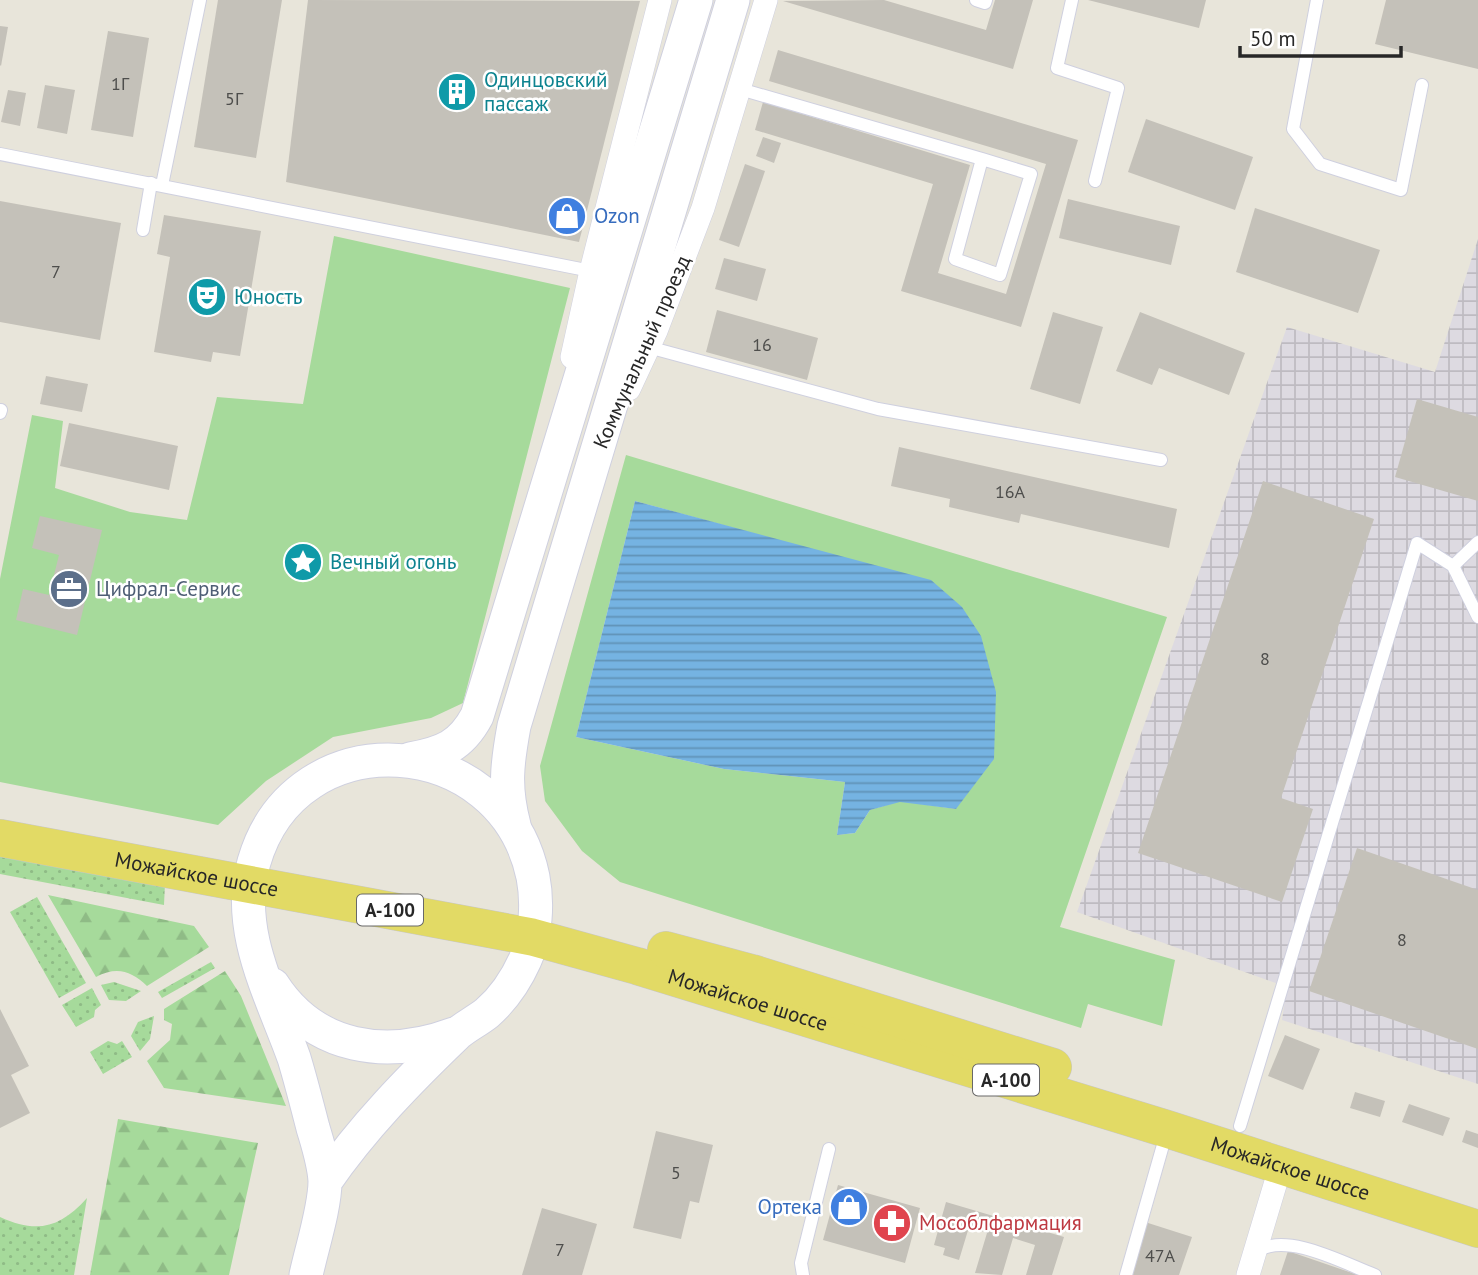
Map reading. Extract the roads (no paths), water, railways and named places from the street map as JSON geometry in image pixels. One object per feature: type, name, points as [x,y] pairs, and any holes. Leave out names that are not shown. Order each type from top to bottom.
[{"type":"main road","points":[[306,1275],[325,1182],[295,1062],[247,920],[251,873],[264,833],[290,799],[325,775],[365,761],[408,760],[442,753],[460,742],[477,716],[565,421],[696,0]]},
{"type":"main road","points":[[603,433],[733,0]]},
{"type":"main road","name":"Коммунальный проезд","points":[[515,827],[507,799],[505,771],[514,726],[603,433]]},
{"type":"main road","points":[[325,1182],[384,1110],[460,1032],[487,1013],[510,988],[526,958],[533,927],[536,892],[529,858],[515,827],[494,802],[469,782],[440,767],[408,760]]},
{"type":"main road","name":"Можайское шоссе","points":[[0,815],[251,873],[533,927],[752,973],[1240,1126],[1478,1204]]},
{"type":"main road","name":"Можайское шоссе","points":[[0,838],[251,873]]},
{"type":"main road","name":"Можайское шоссе","points":[[533,927],[637,966],[1167,1129],[1478,1229]]},
{"type":"main road","points":[[260,965],[281,998],[310,1024],[346,1041],[384,1049],[397,1048],[423,1045],[460,1032]]},
{"type":"street","points":[[551,470],[591,271],[660,0]]},
{"type":"street","name":"Коммунальный проезд","points":[[603,433],[625,398],[648,347],[704,208],[766,0]]},
{"type":"street","points":[[566,556],[548,558],[528,544],[524,537],[523,523],[573,352]]},
{"type":"street","points":[[565,421],[567,436],[578,446],[593,445],[603,433]]},
{"type":"street","points":[[1248,1275],[1281,1165]]},
{"type":"lane","points":[[143,230],[200,0]]},
{"type":"lane","points":[[975,0],[985,3],[986,0]]},
{"type":"lane","points":[[1072,0],[1057,68],[1118,88],[1095,181]]},
{"type":"lane","points":[[1317,0],[1293,129],[1320,164],[1401,190],[1422,85]]},
{"type":"lane","points":[[740,89],[982,159],[1031,174],[1000,275],[955,259],[982,159]]},
{"type":"lane","points":[[0,154],[591,271]]},
{"type":"lane","points":[[648,347],[878,409],[1161,460]]},
{"type":"lane","points":[[1453,566],[1478,542]]},
{"type":"lane","points":[[1240,1126],[1417,543],[1453,566],[1478,617]]},
{"type":"lane","points":[[1126,1275],[1167,1129]]},
{"type":"lane","points":[[803,1275],[801,1263],[829,1149]]},
{"type":"lane","points":[[1257,1251],[1272,1243],[1293,1245],[1375,1275]]},
{"type":"water","points":[[635,501],[931,580],[962,607],[981,636],[996,692],[994,759],[956,809],[900,802],[870,810],[855,833],[837,835],[845,782],[724,769],[576,737]]},
{"type":"place","name":"Одинцовский пассаж","points":[[457,92]]},
{"type":"place","name":"Ozon","points":[[567,216]]},
{"type":"place","name":"Юность","points":[[207,297]]},
{"type":"place","name":"Вечный огонь","points":[[303,562]]},
{"type":"place","name":"Цифрал-Сервис","points":[[69,589]]},
{"type":"place","name":"Ортека","points":[[849,1207]]},
{"type":"place","name":"Мособлфармация","points":[[892,1223]]}]
